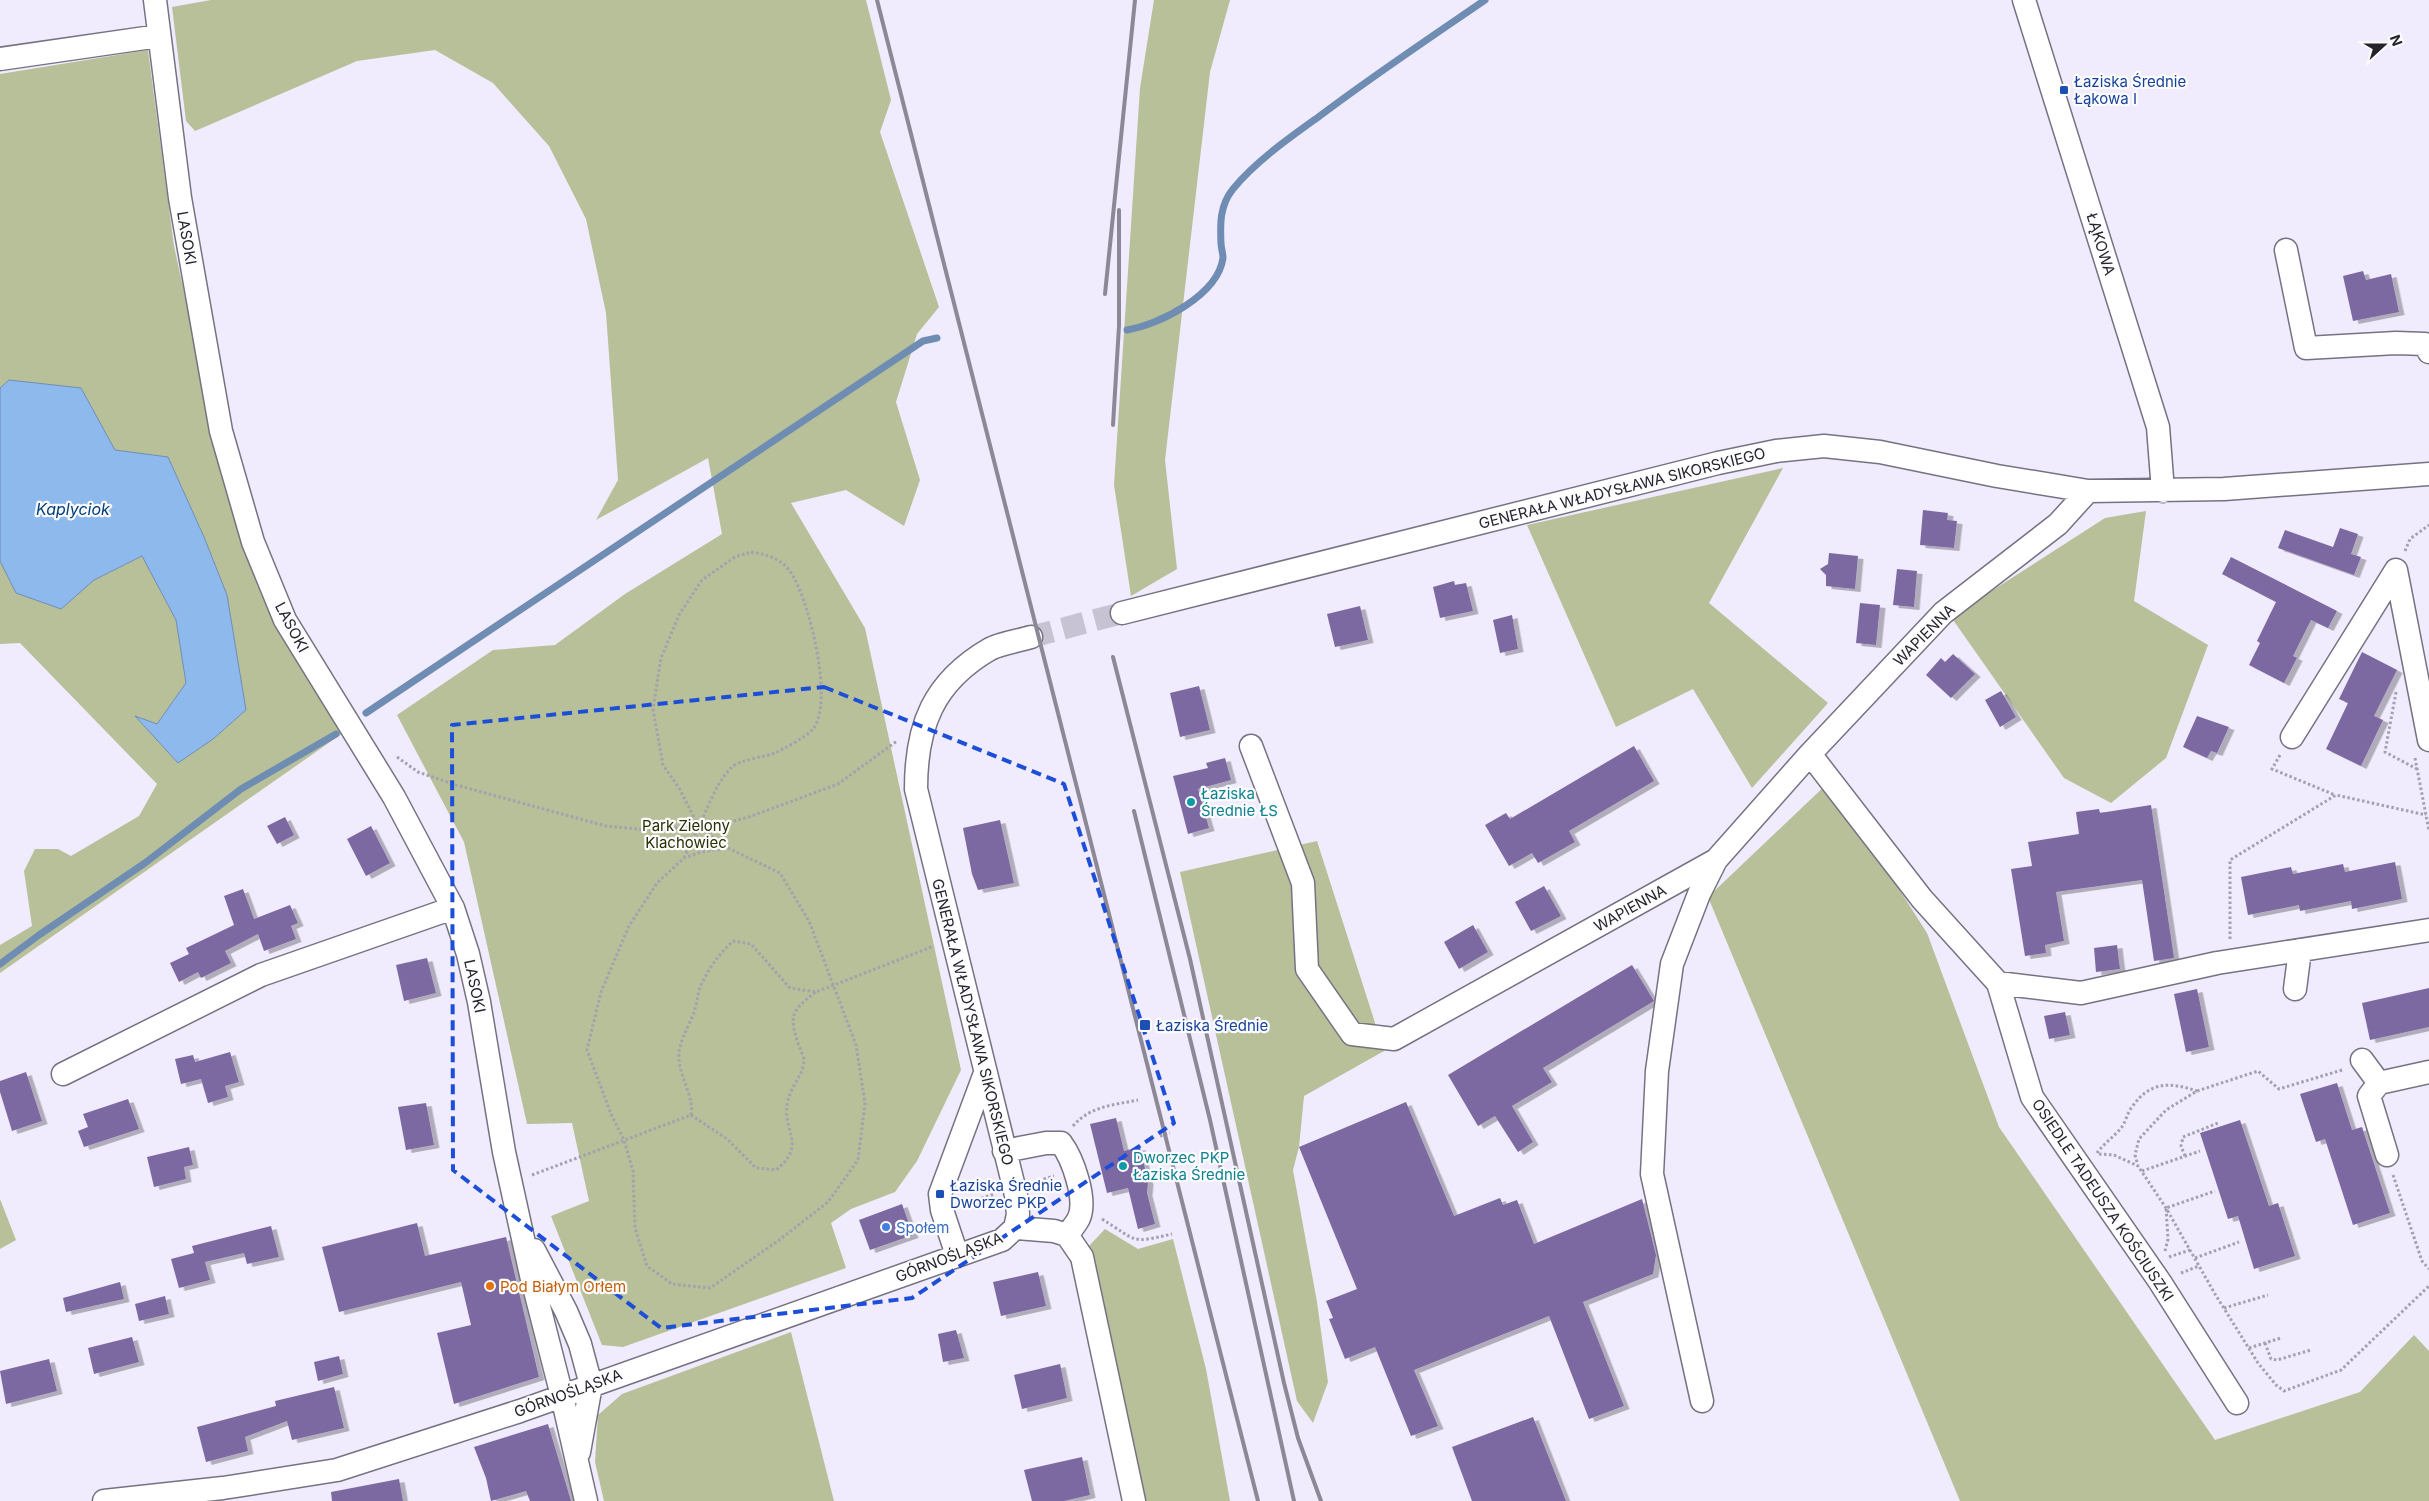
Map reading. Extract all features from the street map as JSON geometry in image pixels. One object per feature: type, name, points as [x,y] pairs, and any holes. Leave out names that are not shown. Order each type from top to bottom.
[{"type":"street","name":"LASOKI","points":[[155,0],[180,198],[221,432],[253,542],[285,620],[394,797],[453,908],[468,954],[479,1002],[512,1183],[521,1221]]},
{"type":"street","name":"ŁĄKOWA","points":[[2024,0],[2158,427],[2163,490]]},
{"type":"street","points":[[0,58],[159,36]]},
{"type":"street","points":[[2286,250],[2306,348],[2425,344],[2429,352]]},
{"type":"street","name":"GENERAŁA WŁADYSŁAWA SIKORSKIEGO","points":[[1122,613],[1708,465],[1776,451],[1824,446],[1880,452],[1997,476],[2088,491],[2224,489],[2429,474]]},
{"type":"street","name":"WAPIENNA","points":[[1251,746],[1303,883],[1307,969],[1352,1034],[1394,1039],[1716,860],[1810,754],[1943,612],[2058,524],[2088,491]]},
{"type":"street","points":[[2292,737],[2396,570]]},
{"type":"street","points":[[2396,570],[2429,740]]},
{"type":"street","name":"GENERAŁA WŁADYSŁAWA SIKORSKIEGO","points":[[1015,1228],[1018,1214],[1016,1195],[984,1073],[916,789],[916,756],[925,719],[938,696],[957,674],[992,648],[1030,637]]},
{"type":"street","name":"OSIEDLE TADEUSZA KOŚCIUSZKI","points":[[1810,754],[1922,899],[1998,983],[2032,1097],[2074,1158],[2156,1265],[2237,1403]]},
{"type":"street","points":[[1702,1401],[1652,1174],[1657,1071],[1672,964],[1698,894],[1716,860]]},
{"type":"street","points":[[63,1074],[262,975],[453,908]]},
{"type":"street","points":[[1998,983],[2081,993],[2217,963],[2429,930]]},
{"type":"street","points":[[2294,989],[2300,950]]},
{"type":"street","points":[[2363,1062],[2379,1083]]},
{"type":"street","points":[[2387,1155],[2370,1096],[2379,1083],[2429,1072]]},
{"type":"street","points":[[957,1255],[942,1210],[940,1194],[984,1073]]},
{"type":"street","points":[[1004,1151],[1046,1143],[1061,1143],[1070,1155],[1081,1196],[1079,1218],[1067,1235]]},
{"type":"street","points":[[521,1221],[566,1311],[580,1344],[592,1385],[578,1460]]},
{"type":"street","points":[[521,1221],[531,1275],[578,1460],[586,1501]]},
{"type":"street","points":[[1015,1228],[1054,1231],[1067,1235],[1082,1258],[1134,1501]]},
{"type":"street","name":"GÓRNOŚLĄSKA","points":[[104,1501],[223,1488],[337,1470],[562,1396],[1002,1240],[1015,1228]]},
{"type":"path","points":[[2396,570],[2410,539],[2429,525]]},
{"type":"path","points":[[699,827],[684,858],[657,883],[629,926],[601,992],[587,1050],[611,1114],[624,1140],[633,1171],[634,1228],[647,1266],[672,1284],[710,1288],[778,1241],[828,1202],[858,1160],[865,1103],[856,1045],[809,921],[780,873],[728,848],[699,827],[679,788],[663,765],[652,709],[661,658],[680,615],[702,580],[735,557],[751,552],[772,555],[794,577],[807,612],[820,667],[821,706],[813,730],[776,753],[733,765],[716,788],[699,827]]},
{"type":"path","points":[[2398,682],[2385,752],[2417,769]]},
{"type":"path","points":[[394,755],[418,772],[456,785],[606,826],[647,830],[699,827],[749,817],[838,784],[925,719]]},
{"type":"path","points":[[2292,737],[2272,769],[2336,795],[2426,815],[2429,831]]},
{"type":"path","points":[[2236,944],[2229,939],[2230,860],[2336,795]]},
{"type":"path","points":[[684,858],[701,852],[728,848]]},
{"type":"path","points":[[512,1183],[624,1140],[678,1122],[691,1115],[693,1106],[683,1084],[679,1059],[682,1040],[694,1014],[701,986],[717,956],[733,942],[751,944],[790,988],[816,992]]},
{"type":"path","points":[[691,1115],[727,1139],[756,1168],[776,1170],[790,1159],[793,1142],[787,1118],[788,1100],[804,1060],[792,1024],[798,1005],[816,992],[937,945]]},
{"type":"path","points":[[2363,1062],[2279,1088],[2258,1070],[2197,1091],[2166,1110],[2139,1138],[2135,1155],[2138,1166],[2166,1208],[2249,1348],[2276,1385],[2284,1391],[2342,1370],[2429,1286]]},
{"type":"path","points":[[2097,1154],[2104,1143],[2122,1128],[2131,1107],[2142,1095],[2161,1084],[2177,1084],[2197,1091]]},
{"type":"path","points":[[1061,1143],[1082,1115],[1093,1110],[1138,1100]]},
{"type":"path","points":[[2185,1156],[2181,1146],[2183,1137],[2218,1123]]},
{"type":"path","points":[[1160,1136],[1170,1133]]},
{"type":"path","points":[[2142,1171],[2200,1150]]},
{"type":"path","points":[[2074,1158],[2097,1154],[2114,1155],[2138,1166]]},
{"type":"path","points":[[2387,1155],[2422,1260],[2429,1269]]},
{"type":"path","points":[[2166,1208],[2215,1191]]},
{"type":"path","points":[[1080,1205],[1132,1240],[1144,1241],[1172,1234]]},
{"type":"path","points":[[2156,1265],[2168,1238],[2166,1208]]},
{"type":"path","points":[[2195,1258],[2239,1242]]},
{"type":"path","points":[[2156,1265],[2190,1250]]},
{"type":"path","points":[[2224,1308],[2268,1295]]},
{"type":"path","points":[[2249,1348],[2281,1338]]},
{"type":"path","points":[[2265,1343],[2271,1359],[2277,1360],[2311,1350]]},
{"type":"highlighted area","points":[[824,687],[1064,784],[1174,1123],[912,1298],[661,1328],[453,1170],[452,725]]},
{"type":"green space","name":"Park Zielony Klachowiec","points":[[211,0],[866,0],[891,100],[880,132],[939,307],[917,334],[896,402],[920,480],[904,526],[846,490],[791,503],[865,628],[961,1070],[917,1161],[895,1192],[851,1209],[831,1223],[846,1268],[623,1347],[602,1345],[551,1216],[589,1201],[572,1123],[527,1124],[464,842],[397,715],[493,650],[555,645],[625,594],[722,534],[708,458],[596,520],[618,480],[606,313],[586,219],[549,146],[493,83],[435,50],[357,61],[195,131],[186,121],[172,7]]},
{"type":"green space","points":[[1154,0],[1230,0],[1210,72],[1165,460],[1177,569],[1131,596],[1114,485],[1140,88]]},
{"type":"green space","points":[[148,50],[174,246],[216,439],[343,733],[0,973],[0,945],[32,926],[24,871],[35,849],[58,849],[71,856],[139,816],[157,784],[20,643],[0,644],[0,561],[16,593],[61,609],[94,580],[142,556],[176,620],[186,683],[157,724],[136,717],[178,763],[213,739],[246,710],[227,595],[204,537],[168,457],[115,450],[81,388],[9,380],[0,388],[0,74]]},
{"type":"green space","points":[[1783,468],[1709,603],[1828,703],[1752,788],[1693,689],[1616,727],[1527,525]]},
{"type":"green space","points":[[2146,511],[2134,601],[2208,645],[2166,758],[2111,803],[2064,778],[1951,617],[2105,518]]},
{"type":"green space","points":[[1830,781],[1927,933],[1999,1127],[2215,1440],[2360,1392],[2414,1335],[2429,1351],[2429,1501],[1960,1501],[1708,897]]},
{"type":"green space","points":[[1317,841],[1384,1051],[1304,1096],[1299,1147],[1293,1170],[1317,1302],[1328,1382],[1313,1423],[1297,1401],[1180,872]]},
{"type":"green space","points":[[0,1199],[16,1240],[0,1249]]},
{"type":"green space","points":[[1105,1229],[1138,1249],[1173,1239],[1206,1369],[1230,1501],[1143,1501],[1088,1247]]},
{"type":"green space","points":[[791,1332],[834,1501],[604,1501],[595,1462],[598,1415],[622,1394]]},
{"type":"water","name":"Kaplyciok","points":[[9,380],[81,388],[115,450],[168,457],[204,537],[227,595],[246,710],[213,739],[178,763],[135,716],[157,724],[186,683],[176,620],[142,556],[94,580],[61,609],[16,593],[0,561],[0,388]]},
{"type":"building","points":[[2363,271],[2366,280],[2391,274],[2399,312],[2353,321],[2343,276]]},
{"type":"building","points":[[1923,510],[1948,513],[1947,520],[1957,521],[1954,548],[1920,545]]},
{"type":"building","points":[[2340,528],[2358,534],[2351,554],[2361,557],[2354,575],[2278,548],[2285,530],[2333,547]]},
{"type":"building","points":[[1829,553],[1858,556],[1855,589],[1826,586],[1826,575],[1820,569],[1828,564]]},
{"type":"building","points":[[2231,557],[2337,611],[2328,628],[2311,620],[2293,656],[2297,658],[2284,683],[2249,665],[2260,643],[2257,641],[2276,602],[2222,574]]},
{"type":"building","points":[[1897,569],[1917,571],[1914,607],[1893,605]]},
{"type":"building","points":[[1454,581],[1455,585],[1466,583],[1473,611],[1440,618],[1433,587]]},
{"type":"building","points":[[1860,603],[1880,605],[1876,645],[1856,643]]},
{"type":"building","points":[[1360,606],[1368,640],[1335,647],[1327,614]]},
{"type":"building","points":[[1512,615],[1518,649],[1500,653],[1493,620]]},
{"type":"building","points":[[2362,652],[2397,670],[2374,716],[2383,720],[2361,766],[2326,749],[2348,703],[2339,699]]},
{"type":"building","points":[[1953,654],[1975,674],[1951,698],[1926,675],[1941,658],[1945,662]]},
{"type":"building","points":[[1199,686],[1210,730],[1180,737],[1170,693]]},
{"type":"building","points":[[2001,691],[2016,717],[2000,727],[1985,700]]},
{"type":"building","points":[[2197,716],[2229,727],[2217,753],[2211,751],[2207,758],[2183,747]]},
{"type":"building","points":[[1634,746],[1654,781],[1569,831],[1575,842],[1538,863],[1532,853],[1509,866],[1485,825],[1506,813],[1510,819]]},
{"type":"building","name":"Łaziska Średnie ŁS","points":[[1225,758],[1231,780],[1198,789],[1209,828],[1188,834],[1173,776],[1208,768],[1206,763]]},
{"type":"building","points":[[2151,805],[2174,958],[2154,961],[2142,880],[2056,892],[2064,941],[2045,945],[2046,953],[2025,956],[2011,869],[2032,866],[2028,842],[2079,834],[2076,812],[2099,809],[2100,813]]},
{"type":"building","points":[[285,817],[294,835],[277,844],[267,826]]},
{"type":"building","points":[[1000,820],[1014,883],[978,890],[972,874],[963,828]]},
{"type":"building","points":[[371,826],[390,863],[366,876],[347,839]]},
{"type":"building","points":[[2395,862],[2402,899],[2352,909],[2351,901],[2300,911],[2299,905],[2248,915],[2241,877],[2291,867],[2293,874],[2343,864],[2345,872]]},
{"type":"building","points":[[1544,886],[1561,916],[1531,931],[1515,902]]},
{"type":"building","points":[[243,889],[254,919],[290,905],[298,923],[291,926],[296,939],[264,951],[258,934],[225,951],[231,963],[201,978],[198,972],[179,982],[170,963],[189,954],[186,948],[234,925],[224,896]]},
{"type":"building","points":[[1473,925],[1488,952],[1459,969],[1444,942]]},
{"type":"building","points":[[2117,945],[2120,969],[2096,972],[2094,948]]},
{"type":"building","points":[[427,958],[436,993],[404,1001],[396,965]]},
{"type":"building","points":[[1632,965],[1654,1001],[1543,1068],[1552,1082],[1512,1106],[1533,1142],[1518,1152],[1495,1116],[1478,1126],[1448,1075]]},
{"type":"building","points":[[2429,988],[2429,1027],[2370,1040],[2362,1003]]},
{"type":"building","points":[[2197,989],[2209,1047],[2186,1052],[2174,994]]},
{"type":"building","points":[[2065,1012],[2070,1035],[2049,1039],[2044,1016]]},
{"type":"building","points":[[230,1052],[239,1082],[225,1086],[228,1097],[208,1103],[201,1079],[181,1084],[175,1059],[193,1055],[195,1062]]},
{"type":"building","points":[[26,1072],[42,1121],[12,1131],[0,1092],[0,1081]]},
{"type":"building","points":[[2337,1083],[2352,1130],[2362,1127],[2390,1213],[2353,1225],[2325,1139],[2316,1142],[2300,1094]]},
{"type":"building","points":[[128,1099],[139,1129],[84,1147],[78,1131],[88,1127],[83,1114]]},
{"type":"building","points":[[1406,1102],[1454,1216],[1500,1198],[1503,1205],[1517,1200],[1534,1244],[1642,1199],[1656,1255],[1653,1274],[1583,1302],[1624,1406],[1589,1419],[1549,1316],[1414,1370],[1438,1426],[1411,1436],[1375,1347],[1345,1359],[1329,1319],[1333,1318],[1326,1301],[1357,1289],[1299,1147]]},
{"type":"building","points":[[426,1103],[434,1145],[406,1150],[398,1107]]},
{"type":"building","name":"Dworzec PKP Łaziska Średnie","points":[[1116,1118],[1124,1151],[1140,1147],[1148,1182],[1147,1193],[1155,1224],[1138,1229],[1128,1188],[1107,1193],[1090,1124]]},
{"type":"building","points":[[2240,1120],[2269,1206],[2278,1203],[2295,1256],[2254,1269],[2238,1216],[2228,1219],[2200,1133]]},
{"type":"building","points":[[189,1147],[193,1165],[184,1167],[186,1179],[154,1187],[147,1157]]},
{"type":"building","name":"Społem","points":[[902,1204],[913,1235],[870,1250],[859,1220]]},
{"type":"building","points":[[417,1223],[425,1256],[506,1237],[539,1377],[454,1404],[437,1333],[471,1325],[461,1282],[339,1312],[322,1247]]},
{"type":"building","points":[[271,1226],[279,1257],[247,1264],[244,1253],[205,1262],[210,1280],[179,1288],[171,1259],[194,1253],[192,1246]]},
{"type":"building","points":[[1038,1272],[1046,1306],[1001,1316],[993,1282]]},
{"type":"building","points":[[120,1282],[124,1299],[66,1312],[63,1298]]},
{"type":"building","points":[[165,1296],[169,1314],[139,1321],[135,1304]]},
{"type":"building","points":[[956,1330],[964,1358],[943,1362],[938,1334]]},
{"type":"building","points":[[132,1337],[139,1362],[94,1374],[88,1348]]},
{"type":"building","points":[[339,1356],[343,1374],[318,1381],[314,1362]]},
{"type":"building","points":[[49,1359],[57,1391],[6,1404],[0,1371]]},
{"type":"building","points":[[1060,1364],[1067,1398],[1022,1409],[1014,1375]]},
{"type":"building","points":[[334,1387],[344,1428],[292,1440],[287,1421],[245,1437],[248,1451],[206,1462],[197,1427],[276,1406],[275,1401]]},
{"type":"building","points":[[1533,1417],[1566,1501],[1472,1501],[1452,1447]]},
{"type":"building","points":[[548,1424],[571,1501],[530,1501],[526,1491],[491,1501],[486,1478],[474,1447]]},
{"type":"building","points":[[1082,1457],[1090,1495],[1064,1501],[1032,1501],[1024,1470]]},
{"type":"building","points":[[399,1479],[403,1501],[332,1501],[331,1492]]},
{"type":"waterway","points":[[1127,330],[1155,322],[1170,315],[1199,296],[1210,284],[1219,272],[1223,258],[1221,245],[1223,208],[1233,189],[1251,169],[1284,142],[1358,88],[1485,0]]},
{"type":"waterway","points":[[366,713],[923,341],[937,338]]},
{"type":"waterway","points":[[0,964],[39,935],[145,863],[241,789],[336,734]]},
{"type":"tunnel","points":[[1031,637],[1122,613]]},
{"type":"railway","points":[[877,0],[1258,1501]]},
{"type":"railway","points":[[1105,294],[1135,0]]},
{"type":"railway","points":[[1113,425],[1119,326],[1119,210]]},
{"type":"railway","points":[[1113,657],[1190,959],[1284,1383],[1298,1438],[1321,1501]]},
{"type":"railway","points":[[1134,811],[1210,1120],[1294,1501]]},
{"type":"place","name":"Łaziska Średnie Łąkowa I","points":[[2064,90]]},
{"type":"place","name":"Łaziska Średnie ŁS","points":[[1191,802]]},
{"type":"place","name":"Łaziska Średnie","points":[[1145,1025]]},
{"type":"place","name":"Dworzec PKP Łaziska Średnie","points":[[1123,1166]]},
{"type":"place","name":"Łaziska Średnie Dworzec PKP","points":[[940,1194]]},
{"type":"place","name":"Społem","points":[[886,1227]]},
{"type":"place","name":"Pod Białym Orłem","points":[[490,1286]]}]
